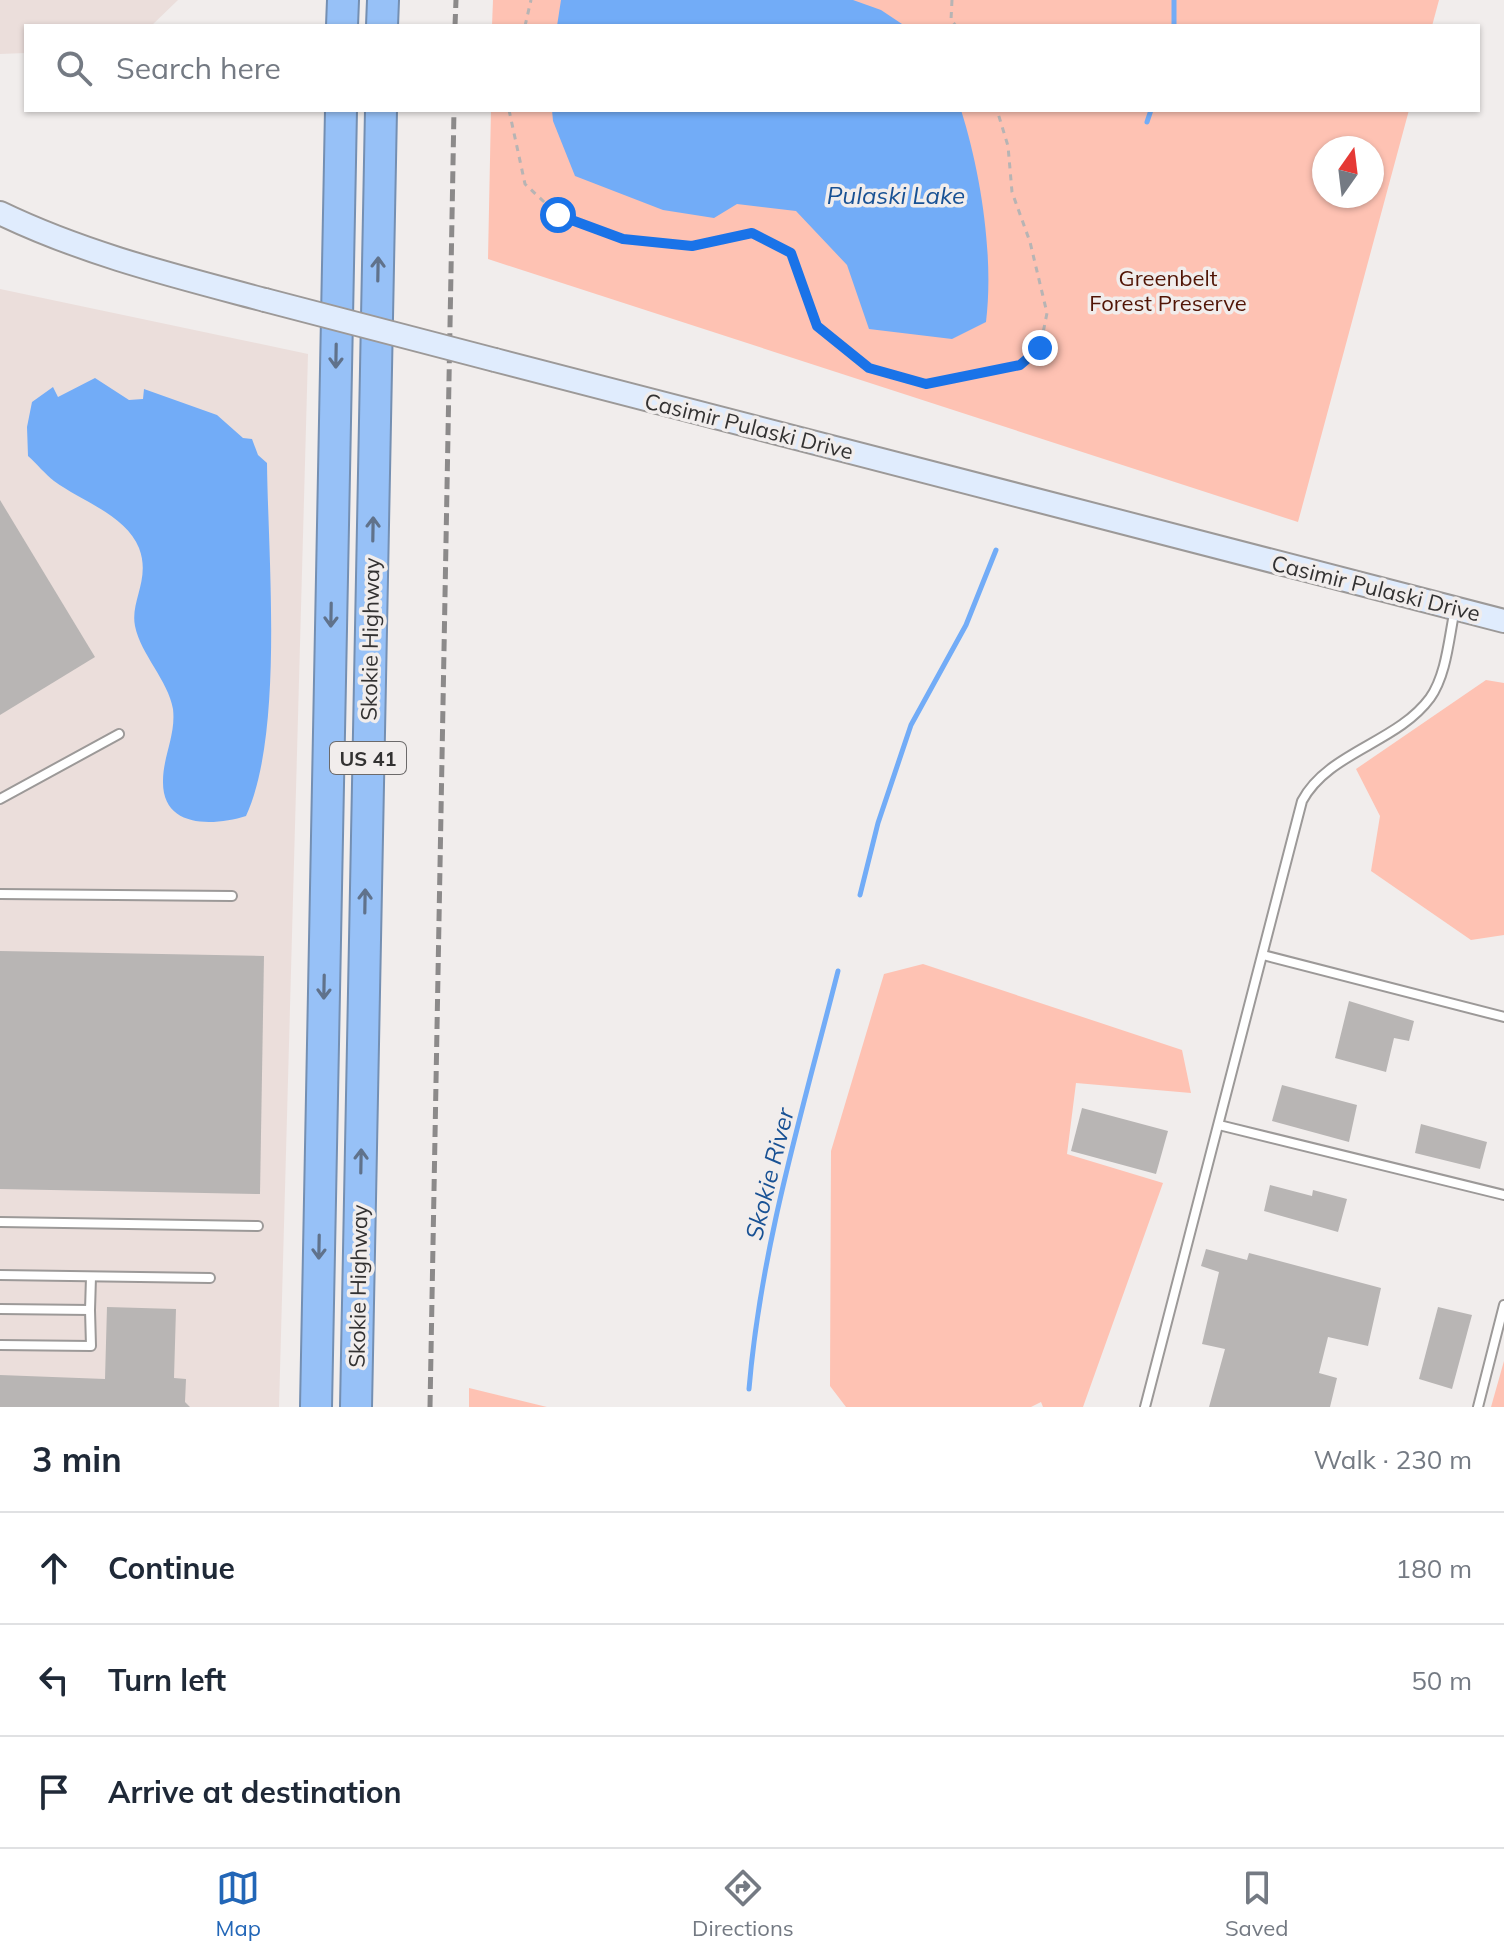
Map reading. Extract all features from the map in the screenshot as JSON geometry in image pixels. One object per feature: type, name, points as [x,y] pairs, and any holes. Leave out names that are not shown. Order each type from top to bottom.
[{"type":"highway","points":[[342,24],[343,0]]},
{"type":"highway","points":[[382,24],[383,0]]},
{"type":"highway","name":"Skokie Highway","points":[[316,1407],[341,112]]},
{"type":"highway","name":"Skokie Highway","points":[[356,1407],[381,112]]},
{"type":"street","name":"Casimir Pulaski Drive","points":[[0,213],[40,232],[115,260],[1504,621]]},
{"type":"lane","points":[[1145,1407],[1302,801],[1312,782],[1410,717],[1430,697],[1440,674],[1455,608]]},
{"type":"lane","points":[[0,799],[119,734]]},
{"type":"lane","points":[[0,894],[232,896]]},
{"type":"lane","points":[[1263,955],[1504,1017]]},
{"type":"lane","points":[[1219,1125],[1504,1195]]},
{"type":"lane","points":[[0,1222],[258,1226]]},
{"type":"lane","points":[[0,1275],[210,1278]]},
{"type":"lane","points":[[0,1345],[91,1346],[91,1277]]},
{"type":"lane","points":[[1478,1407],[1504,1305]]},
{"type":"lane","points":[[0,1309],[90,1310]]},
{"type":"path","points":[[525,24],[531,0]]},
{"type":"path","points":[[952,0],[951,20],[954,24]]},
{"type":"path","points":[[509,112],[525,184],[558,215],[623,239],[692,246],[752,233],[791,253],[817,326],[869,368],[926,384],[1020,365],[1040,348],[1047,313],[1012,192],[1008,146],[998,112]]},
{"type":"shaded area","points":[[0,0],[178,0],[153,24],[24,24],[24,53],[0,54]]},
{"type":"shaded area","points":[[0,289],[308,354],[279,1407],[0,1407]]},
{"type":"green space","points":[[493,0],[1439,0],[1433,24],[492,24]]},
{"type":"green space","name":"Greenbelt Forest Preserve","points":[[491,112],[1408,112],[1384,203],[1384,136],[1312,136],[1312,208],[1383,208],[1298,522],[488,259]]},
{"type":"green space","points":[[1486,680],[1504,683],[1504,935],[1471,940],[1371,871],[1380,816],[1356,769]]},
{"type":"green space","points":[[923,964],[1182,1050],[1191,1093],[1076,1083],[1067,1154],[1163,1183],[1083,1407],[1043,1407],[1041,1402],[1031,1407],[846,1407],[830,1386],[831,1151],[884,974]]},
{"type":"green space","points":[[1504,1361],[1504,1407],[1491,1407]]},
{"type":"green space","points":[[469,1388],[547,1407],[469,1407]]},
{"type":"water","points":[[561,0],[853,0],[881,10],[902,24],[557,24]]},
{"type":"water","name":"Pulaski Lake","points":[[552,112],[962,112],[984,215],[988,270],[986,322],[952,339],[869,329],[847,265],[796,211],[737,204],[714,218],[663,210],[575,176]]},
{"type":"water","points":[[95,378],[129,400],[143,399],[144,389],[217,415],[243,438],[252,439],[258,455],[267,463],[270,693],[258,781],[246,816],[205,822],[180,816],[171,808],[165,797],[163,781],[173,728],[173,709],[135,626],[135,608],[143,570],[139,548],[124,526],[54,481],[28,456],[27,427],[32,402],[53,387],[58,397]]},
{"type":"building","points":[[0,500],[95,657],[0,715]]},
{"type":"building","points":[[0,951],[264,956],[260,1194],[0,1189]]},
{"type":"building","points":[[1349,1001],[1414,1021],[1409,1041],[1394,1038],[1386,1072],[1335,1058]]},
{"type":"building","points":[[1282,1085],[1357,1105],[1349,1142],[1272,1121]]},
{"type":"building","points":[[1082,1108],[1168,1131],[1156,1174],[1071,1151]]},
{"type":"building","points":[[1421,1124],[1487,1142],[1480,1169],[1415,1153]]},
{"type":"building","points":[[1270,1185],[1312,1196],[1313,1190],[1347,1199],[1338,1232],[1264,1211]]},
{"type":"building","points":[[1206,1249],[1247,1260],[1249,1253],[1381,1288],[1368,1346],[1328,1337],[1319,1373],[1337,1378],[1330,1407],[1209,1407],[1225,1349],[1202,1344],[1219,1272],[1201,1266]]},
{"type":"building","points":[[107,1307],[176,1309],[174,1378],[186,1379],[185,1402],[190,1407],[0,1407],[0,1375],[105,1379]]},
{"type":"building","points":[[1438,1307],[1472,1315],[1452,1389],[1419,1379]]},
{"type":"waterway","name":"Skokie River","points":[[1174,0],[1174,24]]},
{"type":"waterway","name":"Skokie River","points":[[1147,122],[1150,112]]},
{"type":"waterway","name":"Skokie River","points":[[860,895],[878,823],[911,725],[966,625],[996,550]]},
{"type":"waterway","name":"Skokie River","points":[[749,1389],[773,1230],[838,971]]},
{"type":"railway","points":[[455,24],[456,0]]},
{"type":"railway","points":[[430,1407],[454,112]]},
{"type":"route","points":[[558,215],[623,239],[692,246],[752,233],[791,253],[817,326],[869,368],[926,384],[1020,365],[1040,348]]}]
